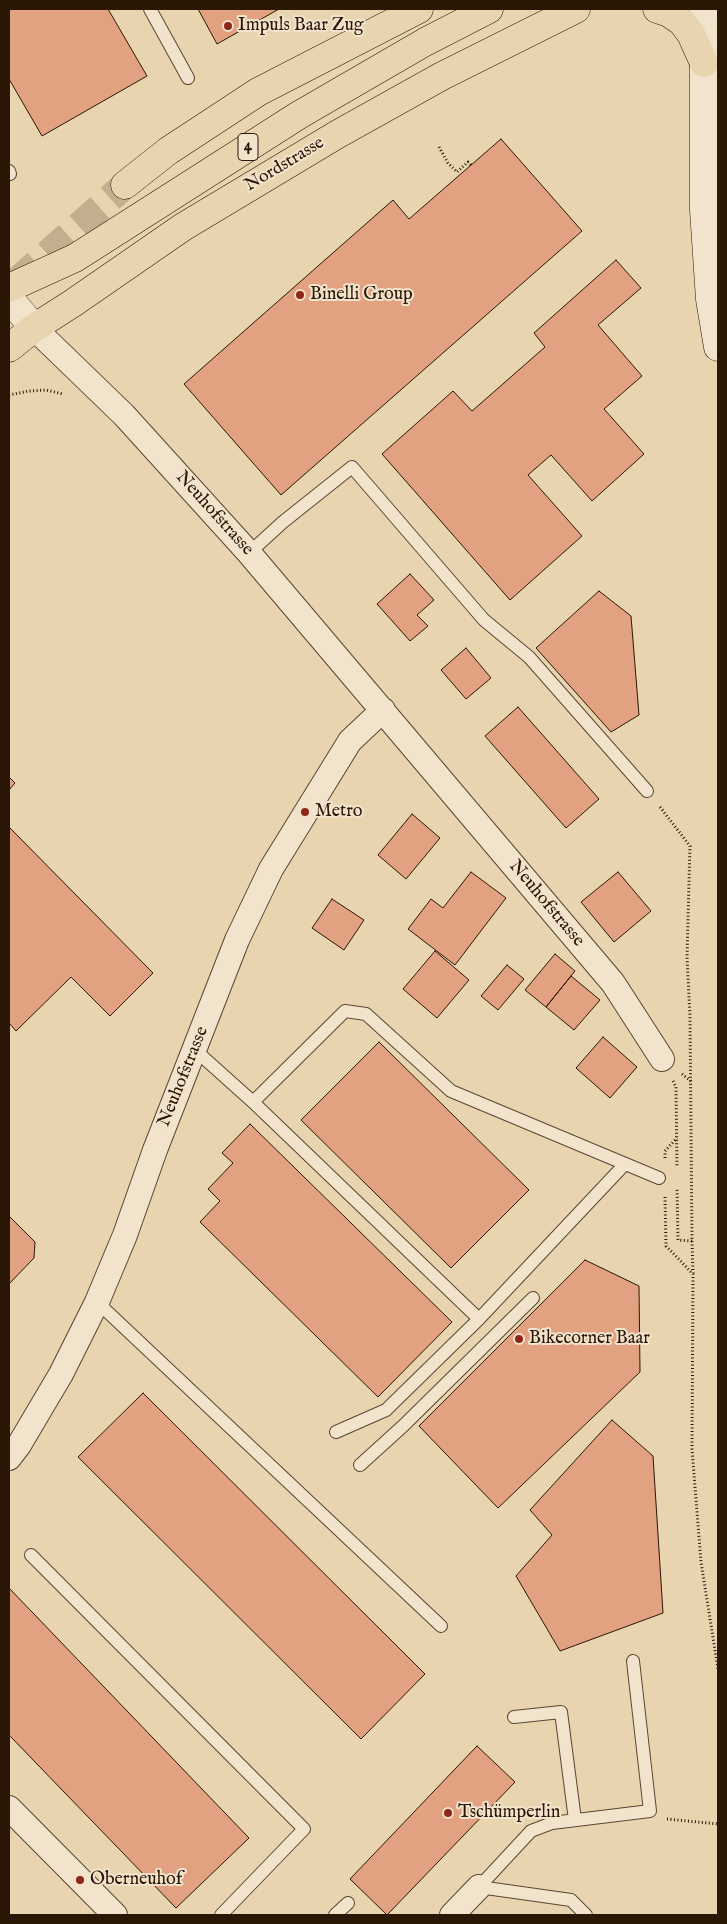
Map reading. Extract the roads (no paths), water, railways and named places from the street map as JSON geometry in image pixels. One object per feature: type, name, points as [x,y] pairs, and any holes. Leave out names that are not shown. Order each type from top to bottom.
[{"type":"main road","points":[[125,185],[168,151],[258,92],[419,9]]},
{"type":"main road","name":"Nordstrasse","points":[[9,288],[75,258],[298,115],[425,42],[489,9]]},
{"type":"main road","name":"Nordstrasse","points":[[9,348],[34,328],[183,227],[338,134],[442,76],[576,9]]},
{"type":"main road","points":[[657,9],[669,13],[682,22],[691,34],[704,63]]},
{"type":"main road","points":[[704,9],[704,210],[710,299],[718,347]]},
{"type":"main road","points":[[9,298],[34,328]]},
{"type":"street","name":"Neuhofstrasse","points":[[34,328],[124,415],[249,553],[613,983],[662,1058]]},
{"type":"street","name":"Neuhofstrasse","points":[[9,1458],[19,1445],[61,1374],[97,1302],[125,1235],[155,1150],[237,940],[271,869],[350,741],[383,710]]},
{"type":"street","points":[[9,1808],[114,1915]]},
{"type":"street","points":[[452,1915],[479,1887]]},
{"type":"lane","points":[[150,9],[188,78]]},
{"type":"lane","points":[[249,553],[283,522],[352,467],[484,620],[529,657],[647,791]]},
{"type":"lane","points":[[253,1102],[345,1011],[366,1014],[450,1091],[659,1178]]},
{"type":"lane","points":[[194,1050],[253,1102],[479,1319]]},
{"type":"lane","points":[[336,1432],[386,1410],[479,1319],[625,1164]]},
{"type":"lane","points":[[360,1464],[403,1426],[533,1298]]},
{"type":"lane","points":[[97,1302],[441,1626]]},
{"type":"lane","points":[[31,1555],[304,1830],[220,1915]]},
{"type":"lane","points":[[479,1887],[531,1831],[552,1823],[650,1812],[633,1662]]},
{"type":"lane","points":[[514,1717],[561,1712],[575,1820]]},
{"type":"lane","points":[[479,1887],[571,1900],[586,1915]]},
{"type":"lane","points":[[335,1915],[348,1903]]},
{"type":"tunnel","points":[[16,282],[125,185]]},
{"type":"place","name":"Impuls Baar Zug","points":[[228,26]]},
{"type":"place","name":"Binelli Group","points":[[300,295]]},
{"type":"place","name":"Metro","points":[[305,812]]},
{"type":"place","name":"Bikecorner Baar","points":[[519,1339]]},
{"type":"place","name":"Tschümperlin","points":[[448,1813]]},
{"type":"place","name":"Oberneuhof","points":[[80,1880]]}]
